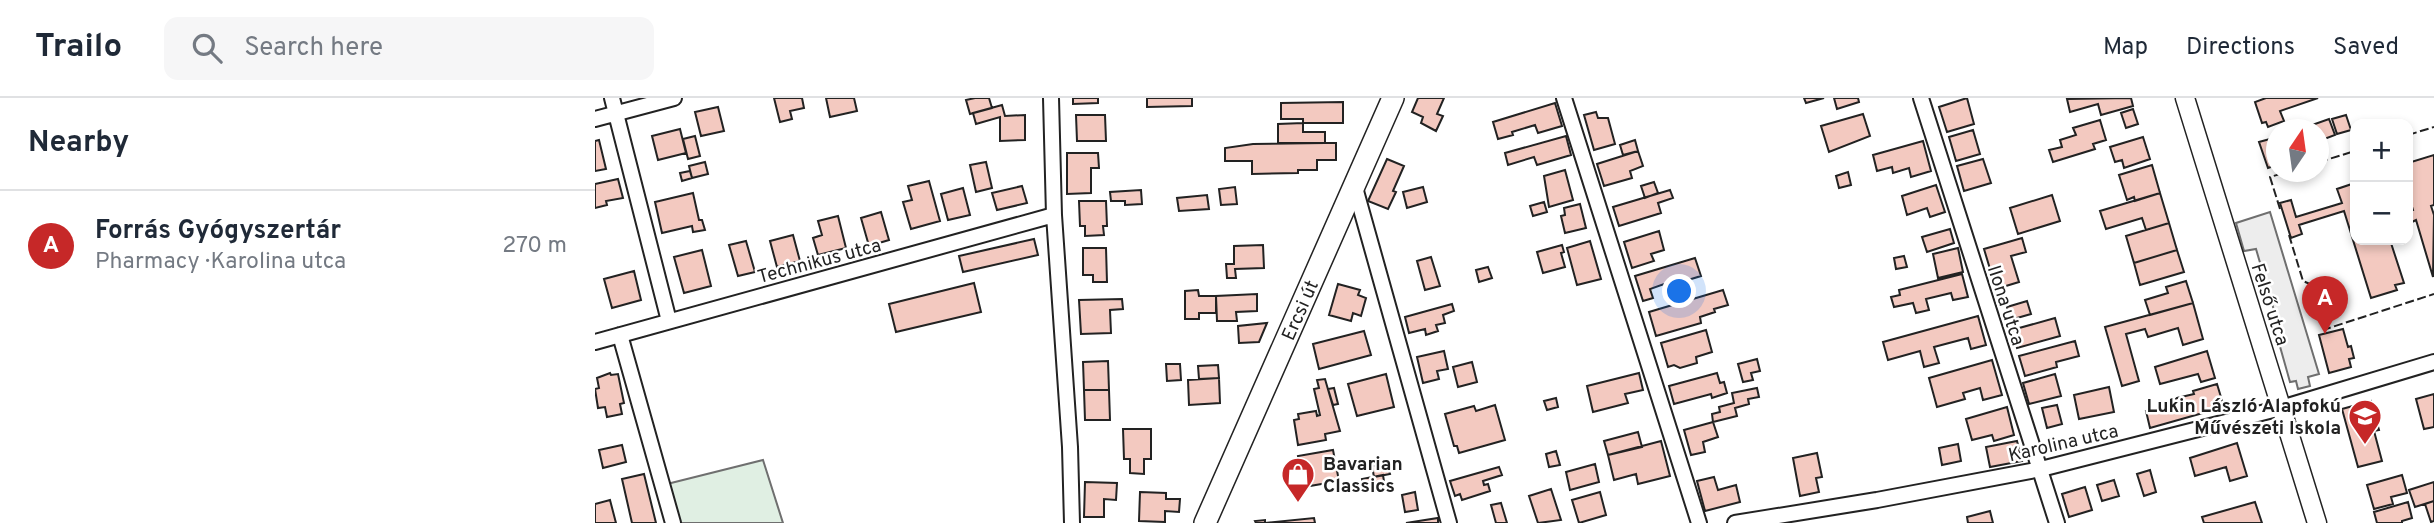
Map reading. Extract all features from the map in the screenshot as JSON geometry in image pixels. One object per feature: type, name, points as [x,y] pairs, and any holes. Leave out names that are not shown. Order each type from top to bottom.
[{"type":"main road","name":"Ercsi út","points":[[1205,523],[1393,98]]},
{"type":"street","points":[[612,98],[669,321]]},
{"type":"street","points":[[595,120],[674,98]]},
{"type":"street","points":[[1051,98],[1054,215],[1070,447],[1072,523]]},
{"type":"street","points":[[1564,98],[1699,523]]},
{"type":"street","name":"Ilona utca","points":[[1921,98],[2057,523]]},
{"type":"street","name":"Felső utca","points":[[2185,98],[2316,523]]},
{"type":"street","points":[[1355,184],[1449,523]]},
{"type":"street","name":"Technikus utca","points":[[595,342],[1054,215]]},
{"type":"street","points":[[620,335],[673,523]]},
{"type":"street","name":"Karolina utca","points":[[1735,523],[2041,469],[2281,408],[2434,362]]},
{"type":"green space","points":[[763,460],[783,523],[677,523],[667,484]]},
{"type":"shaded area","points":[[2270,212],[2319,374],[2308,377],[2310,386],[2298,389],[2296,381],[2290,382],[2279,343],[2283,341],[2256,249],[2244,251],[2236,223]]},
{"type":"building","points":[[774,98],[802,98],[804,108],[790,111],[792,119],[780,122]]},
{"type":"building","points":[[826,98],[854,98],[857,111],[830,117]]},
{"type":"building","points":[[989,98],[992,108],[970,114],[966,100]]},
{"type":"building","points":[[1073,98],[1098,98],[1098,103],[1073,104]]},
{"type":"building","points":[[1147,98],[1192,98],[1192,106],[1147,107]]},
{"type":"building","points":[[1418,98],[1444,98],[1437,114],[1443,116],[1436,131],[1421,123],[1423,117],[1412,112]]},
{"type":"building","points":[[1804,98],[1824,98],[1806,103]]},
{"type":"building","points":[[1834,98],[1858,98],[1859,102],[1837,109]]},
{"type":"building","points":[[1967,98],[1974,124],[1947,132],[1939,107]]},
{"type":"building","points":[[2131,98],[2133,106],[2101,115],[2098,104],[2070,112],[2067,99]]},
{"type":"building","points":[[2266,98],[2318,98],[2280,111],[2283,119],[2266,119],[2266,122],[2262,123],[2255,102]]},
{"type":"building","points":[[1343,102],[1343,123],[1303,123],[1303,119],[1281,119],[1281,103]]},
{"type":"building","points":[[1555,103],[1562,126],[1538,133],[1535,125],[1498,139],[1493,122]]},
{"type":"building","points":[[1002,105],[1005,116],[1025,115],[1025,140],[1000,141],[1000,117],[976,124],[973,113]]},
{"type":"building","points":[[718,107],[724,131],[701,136],[695,112]]},
{"type":"building","points":[[2133,109],[2138,124],[2126,128],[2121,113]]},
{"type":"building","points":[[1596,112],[1598,118],[1608,118],[1615,144],[1594,150],[1584,115]]},
{"type":"building","points":[[1863,114],[1870,136],[1829,152],[1821,126]]},
{"type":"building","points":[[1076,115],[1105,115],[1106,141],[1077,141]]},
{"type":"building","points":[[2346,115],[2350,130],[2337,134],[2332,119]]},
{"type":"building","points":[[2329,119],[2335,135],[2329,137]]},
{"type":"building","points":[[2100,120],[2106,140],[2093,144],[2095,149],[2053,162],[2049,150],[2062,147],[2060,140],[2076,135],[2073,128]]},
{"type":"building","points":[[1303,123],[1303,132],[1325,132],[1325,143],[1278,143],[1278,124]]},
{"type":"building","points":[[680,129],[686,153],[658,160],[652,136]]},
{"type":"building","points":[[1973,130],[1980,154],[1956,161],[1949,137]]},
{"type":"building","points":[[695,136],[700,156],[688,159],[683,139]]},
{"type":"building","points":[[1566,136],[1571,155],[1537,165],[1534,157],[1508,165],[1505,153]]},
{"type":"building","points":[[2143,137],[2150,159],[2124,168],[2122,160],[2115,162],[2110,147]]},
{"type":"building","points":[[599,140],[606,169],[595,171],[595,141]]},
{"type":"building","points":[[1635,140],[1638,151],[1623,155],[1620,145]]},
{"type":"building","points":[[2266,140],[2266,162],[2259,142]]},
{"type":"building","points":[[1923,141],[1931,171],[1911,177],[1909,168],[1893,173],[1892,167],[1877,171],[1873,155]]},
{"type":"building","points":[[1336,143],[1336,160],[1317,160],[1317,170],[1252,174],[1252,161],[1225,161],[1225,148],[1253,144]]},
{"type":"building","points":[[1638,151],[1643,166],[1630,171],[1632,178],[1604,186],[1597,164]]},
{"type":"building","points":[[1067,153],[1098,153],[1099,168],[1091,168],[1091,193],[1067,194]]},
{"type":"building","points":[[2434,155],[2434,205],[2431,206],[2434,215],[2433,277],[2416,220],[2413,222],[2413,161]]},
{"type":"building","points":[[1387,159],[1404,166],[1388,209],[1368,201]]},
{"type":"building","points":[[1983,159],[1991,183],[1964,191],[1957,166]]},
{"type":"building","points":[[705,162],[708,174],[692,178],[689,166]]},
{"type":"building","points":[[986,162],[992,188],[976,192],[970,165]]},
{"type":"building","points":[[2152,165],[2160,193],[2135,201],[2134,197],[2127,200],[2119,175]]},
{"type":"building","points":[[1565,170],[1573,200],[1549,207],[1544,176]]},
{"type":"building","points":[[690,171],[692,178],[682,181],[680,173]]},
{"type":"building","points":[[1848,172],[1851,185],[1839,188],[1836,176]]},
{"type":"building","points":[[618,179],[623,198],[606,201],[607,205],[595,208],[595,184]]},
{"type":"building","points":[[929,181],[940,221],[911,229],[903,202],[912,200],[908,186]]},
{"type":"building","points":[[1654,182],[1658,193],[1645,198],[1641,186]]},
{"type":"building","points":[[1936,185],[1945,212],[1930,217],[1927,208],[1907,215],[1902,196]]},
{"type":"building","points":[[2350,185],[2350,230],[2344,211],[2299,225],[2302,234],[2291,238],[2280,203],[2291,200],[2296,217],[2342,203],[2337,189]]},
{"type":"building","points":[[1022,186],[1027,203],[997,210],[992,193]]},
{"type":"building","points":[[1235,187],[1237,204],[1221,205],[1219,189]]},
{"type":"building","points":[[1423,187],[1427,202],[1407,208],[1403,192]]},
{"type":"building","points":[[963,188],[970,215],[948,220],[941,194]]},
{"type":"building","points":[[1141,190],[1142,204],[1125,205],[1125,201],[1111,201],[1110,192]]},
{"type":"building","points":[[1670,190],[1673,198],[1658,203],[1661,213],[1619,226],[1613,207]]},
{"type":"building","points":[[693,193],[699,220],[702,220],[705,230],[693,232],[692,226],[662,233],[655,202]]},
{"type":"building","points":[[2160,193],[2169,223],[2146,230],[2142,218],[2106,229],[2100,211]]},
{"type":"building","points":[[1207,195],[1209,209],[1179,211],[1177,198]]},
{"type":"building","points":[[2052,195],[2060,221],[2018,234],[2010,208]]},
{"type":"building","points":[[1079,201],[1106,201],[1107,226],[1103,226],[1104,235],[1085,236],[1085,226],[1080,226]]},
{"type":"building","points":[[1544,202],[1547,212],[1533,216],[1530,206]]},
{"type":"building","points":[[1580,204],[1586,228],[1565,233],[1561,216],[1565,215],[1564,208]]},
{"type":"building","points":[[881,212],[889,240],[869,246],[861,218]]},
{"type":"building","points":[[838,216],[846,248],[818,255],[813,238],[822,235],[818,221]]},
{"type":"building","points":[[2169,223],[2177,250],[2134,263],[2126,236]]},
{"type":"building","points":[[1950,229],[1954,243],[1927,252],[1922,237]]},
{"type":"building","points":[[1659,231],[1664,250],[1651,254],[1654,261],[1632,268],[1624,242]]},
{"type":"building","points":[[793,235],[800,261],[777,267],[770,241]]},
{"type":"building","points":[[2022,238],[2026,252],[2011,256],[2019,282],[1996,289],[1984,249]]},
{"type":"building","points":[[1034,239],[1038,255],[963,272],[959,256]]},
{"type":"building","points":[[746,241],[755,272],[738,276],[729,245]]},
{"type":"building","points":[[1590,241],[1601,279],[1577,285],[1567,248]]},
{"type":"building","points":[[1263,245],[1264,268],[1235,269],[1236,278],[1227,278],[1226,264],[1234,264],[1234,246]]},
{"type":"building","points":[[1562,245],[1565,267],[1543,273],[1537,252]]},
{"type":"building","points":[[2355,245],[2392,245],[2404,283],[2395,285],[2397,290],[2371,298]]},
{"type":"building","points":[[1083,248],[1106,248],[1107,282],[1093,282],[1093,275],[1083,275]]},
{"type":"building","points":[[1958,248],[1963,272],[1938,278],[1933,254]]},
{"type":"building","points":[[702,250],[711,286],[684,293],[674,257]]},
{"type":"building","points":[[2177,250],[2184,272],[2140,285],[2134,263]]},
{"type":"building","points":[[1904,256],[1907,267],[1896,269],[1894,258]]},
{"type":"building","points":[[1431,257],[1440,286],[1425,290],[1417,261]]},
{"type":"building","points":[[1695,258],[1701,276],[1650,289],[1653,298],[1643,301],[1635,276]]},
{"type":"building","points":[[1488,267],[1492,278],[1479,282],[1476,270]]},
{"type":"building","points":[[634,271],[641,300],[612,308],[604,279]]},
{"type":"building","points":[[1962,274],[1968,297],[1953,300],[1951,293],[1926,299],[1929,310],[1916,313],[1913,303],[1894,307],[1891,297],[1900,295],[1899,290]]},
{"type":"building","points":[[2186,281],[2193,303],[2150,315],[2145,300],[2168,293],[2166,287]]},
{"type":"building","points":[[974,283],[981,312],[896,332],[889,304]]},
{"type":"building","points":[[1338,284],[1360,290],[1358,295],[1366,298],[1361,316],[1353,313],[1351,321],[1329,315]]},
{"type":"building","points":[[1198,290],[1199,296],[1216,296],[1216,313],[1199,313],[1199,319],[1185,319],[1185,291]]},
{"type":"building","points":[[1723,290],[1728,305],[1700,317],[1701,323],[1656,336],[1649,312]]},
{"type":"building","points":[[1257,294],[1257,311],[1236,312],[1237,321],[1217,321],[1216,296]]},
{"type":"building","points":[[1122,299],[1123,309],[1110,310],[1111,333],[1081,334],[1079,300]]},
{"type":"building","points":[[2027,301],[2031,314],[2010,320],[2007,307]]},
{"type":"building","points":[[2193,303],[2203,339],[2183,345],[2178,328],[2148,337],[2145,329],[2126,334],[2139,381],[2122,386],[2105,327]]},
{"type":"building","points":[[1452,304],[1454,311],[1443,315],[1445,323],[1436,325],[1438,331],[1426,335],[1425,329],[1409,333],[1405,317]]},
{"type":"building","points":[[1978,316],[1986,345],[1971,349],[1968,338],[1934,347],[1939,363],[1924,367],[1920,351],[1888,360],[1883,342]]},
{"type":"building","points":[[2055,318],[2060,336],[2017,348],[2012,330]]},
{"type":"building","points":[[1267,323],[1259,342],[1239,343],[1238,326]]},
{"type":"building","points":[[2343,329],[2354,358],[2349,359],[2351,367],[2329,373],[2319,335]]},
{"type":"building","points":[[1706,330],[1712,352],[1696,357],[1697,363],[1680,368],[1674,365],[1668,367],[1661,343]]},
{"type":"building","points":[[1364,331],[1371,355],[1319,369],[1313,344]]},
{"type":"building","points":[[2075,341],[2079,356],[2056,362],[2057,367],[2025,376],[2019,356]]},
{"type":"building","points":[[1444,351],[1448,369],[1437,371],[1439,379],[1423,383],[1417,357]]},
{"type":"building","points":[[2207,351],[2215,378],[2201,382],[2198,374],[2160,384],[2155,367]]},
{"type":"building","points":[[1757,359],[1760,371],[1751,373],[1753,380],[1743,382],[1738,364]]},
{"type":"building","points":[[1992,360],[2002,395],[1983,400],[1980,388],[1963,393],[1965,399],[1937,407],[1929,378]]},
{"type":"building","points":[[1108,361],[1109,390],[1084,390],[1083,362]]},
{"type":"building","points":[[1472,362],[1477,382],[1458,387],[1453,367]]},
{"type":"building","points":[[1166,364],[1180,364],[1181,380],[1167,381]]},
{"type":"building","points":[[1218,365],[1219,378],[1199,379],[1198,366]]},
{"type":"building","points":[[610,373],[618,374],[624,403],[620,404],[622,414],[607,417],[605,407],[598,408],[595,389],[599,388],[597,378]]},
{"type":"building","points":[[1639,373],[1643,390],[1625,394],[1628,403],[1593,412],[1587,386]]},
{"type":"building","points":[[1717,373],[1720,383],[1724,382],[1727,393],[1712,398],[1711,394],[1674,404],[1669,386]]},
{"type":"building","points":[[1386,374],[1394,407],[1357,416],[1348,384]]},
{"type":"building","points":[[2055,374],[2061,396],[2029,404],[2023,383]]},
{"type":"building","points":[[1219,378],[1220,403],[1189,405],[1188,380]]},
{"type":"building","points":[[1325,379],[1340,431],[1325,434],[1326,440],[1298,445],[1294,420],[1299,419],[1298,414],[1316,411],[1317,416],[1320,415],[1314,389],[1319,388],[1317,380]]},
{"type":"building","points":[[2217,384],[2224,407],[2150,428],[2146,411],[2171,404],[2177,398],[2194,394],[2193,391]]},
{"type":"building","points":[[2109,387],[2114,412],[2079,419],[2074,395]]},
{"type":"building","points":[[1334,388],[1338,404],[1333,405],[1328,389]]},
{"type":"building","points":[[1757,388],[1759,397],[1748,399],[1749,404],[1735,408],[1737,416],[1713,422],[1712,414],[1720,412],[1719,407],[1734,403],[1732,393]]},
{"type":"building","points":[[1084,390],[1109,390],[1110,420],[1085,420]]},
{"type":"building","points":[[2434,394],[2434,427],[2424,429],[2416,399]]},
{"type":"building","points":[[1556,398],[1558,407],[1547,410],[1544,401]]},
{"type":"building","name":"Lukin László Alapfokú Művészeti Iskola","points":[[2371,401],[2379,430],[2374,431],[2382,461],[2358,467],[2342,409]]},
{"type":"building","points":[[1495,405],[1505,440],[1459,453],[1457,446],[1454,446],[1445,414],[1474,406],[1476,411]]},
{"type":"building","points":[[2057,405],[2062,424],[2047,428],[2042,408]]},
{"type":"building","points":[[2007,407],[2014,435],[1994,441],[1992,435],[1972,440],[1966,419]]},
{"type":"building","points":[[1713,422],[1718,437],[1703,442],[1705,452],[1691,455],[1684,430]]},
{"type":"building","points":[[1123,429],[1151,429],[1151,459],[1144,459],[1144,474],[1130,473],[1130,459],[1124,459]]},
{"type":"building","points":[[1638,432],[1642,447],[1608,455],[1604,441]]},
{"type":"building","points":[[1661,441],[1670,476],[1638,484],[1636,474],[1614,480],[1608,455]]},
{"type":"building","points":[[2017,441],[2022,461],[1990,467],[1986,447]]},
{"type":"building","points":[[2237,443],[2247,476],[2230,481],[2226,467],[2195,476],[2190,458]]},
{"type":"building","points":[[1958,444],[1961,461],[1942,465],[1939,448]]},
{"type":"building","points":[[622,445],[626,462],[603,468],[599,450]]},
{"type":"building","points":[[1333,450],[1339,481],[1304,487],[1298,456]]},
{"type":"building","points":[[1556,451],[1560,465],[1549,467],[1546,454]]},
{"type":"building","points":[[1817,453],[1822,477],[1816,478],[1819,492],[1800,496],[1793,458]]},
{"type":"building","points":[[1387,463],[1390,474],[1374,477],[1372,466]]},
{"type":"building","points":[[1595,464],[1599,482],[1570,490],[1566,472]]},
{"type":"building","points":[[1499,467],[1502,475],[1483,481],[1484,485],[1488,484],[1490,491],[1462,500],[1460,494],[1455,496],[1450,481]]},
{"type":"building","points":[[2150,470],[2156,492],[2144,496],[2137,474]]},
{"type":"building","points":[[644,474],[656,523],[632,523],[622,479]]},
{"type":"building","points":[[1383,475],[1385,488],[1364,492],[1362,479]]},
{"type":"building","points":[[2402,475],[2407,493],[2391,497],[2393,504],[2374,509],[2367,485]]},
{"type":"building","points":[[1714,477],[1718,490],[1736,485],[1740,502],[1705,511],[1697,481]]},
{"type":"building","points":[[2114,480],[2119,496],[2102,501],[2097,485]]},
{"type":"building","points":[[1085,482],[1117,483],[1116,500],[1104,499],[1104,517],[1084,517]]},
{"type":"building","points":[[2434,482],[2434,501],[2415,507],[2409,490]]},
{"type":"building","points":[[2085,487],[2092,510],[2069,517],[2062,494]]},
{"type":"building","points":[[1551,489],[1561,520],[1538,523],[1529,496]]},
{"type":"building","points":[[1140,492],[1166,493],[1166,499],[1180,499],[1179,512],[1165,511],[1165,522],[1139,521]]},
{"type":"building","points":[[1415,492],[1418,510],[1405,512],[1402,495]]},
{"type":"building","points":[[1600,492],[1606,515],[1579,523],[1572,500]]},
{"type":"building","points":[[610,500],[616,523],[595,523],[595,504]]},
{"type":"building","points":[[2434,501],[2434,521],[2431,522],[2425,504]]},
{"type":"building","points":[[2255,502],[2262,523],[2204,523],[2202,517]]},
{"type":"building","points":[[2408,502],[2412,518],[2402,523],[2377,523],[2374,512]]},
{"type":"building","points":[[1501,503],[1507,523],[1496,523],[1491,505]]},
{"type":"building","points":[[1990,511],[1993,523],[1968,523],[1967,517]]},
{"type":"building","points":[[1314,518],[1315,523],[1265,523]]},
{"type":"building","points":[[1438,518],[1438,523],[1406,523]]},
{"type":"fence","points":[[2413,133],[2434,127]]},
{"type":"fence","points":[[2329,159],[2350,153]]},
{"type":"fence","points":[[2272,182],[2280,209]]},
{"type":"fence","points":[[2289,235],[2303,281],[2312,285],[2326,329],[2434,294]]},
{"type":"place","name":"Forrás Gyógyszertár","points":[[2325,334]]},
{"type":"place","name":"Lukin László Alapfokú Művészeti Iskola","points":[[2365,446]]},
{"type":"place","name":"Bavarian Classics","points":[[1298,504]]}]
